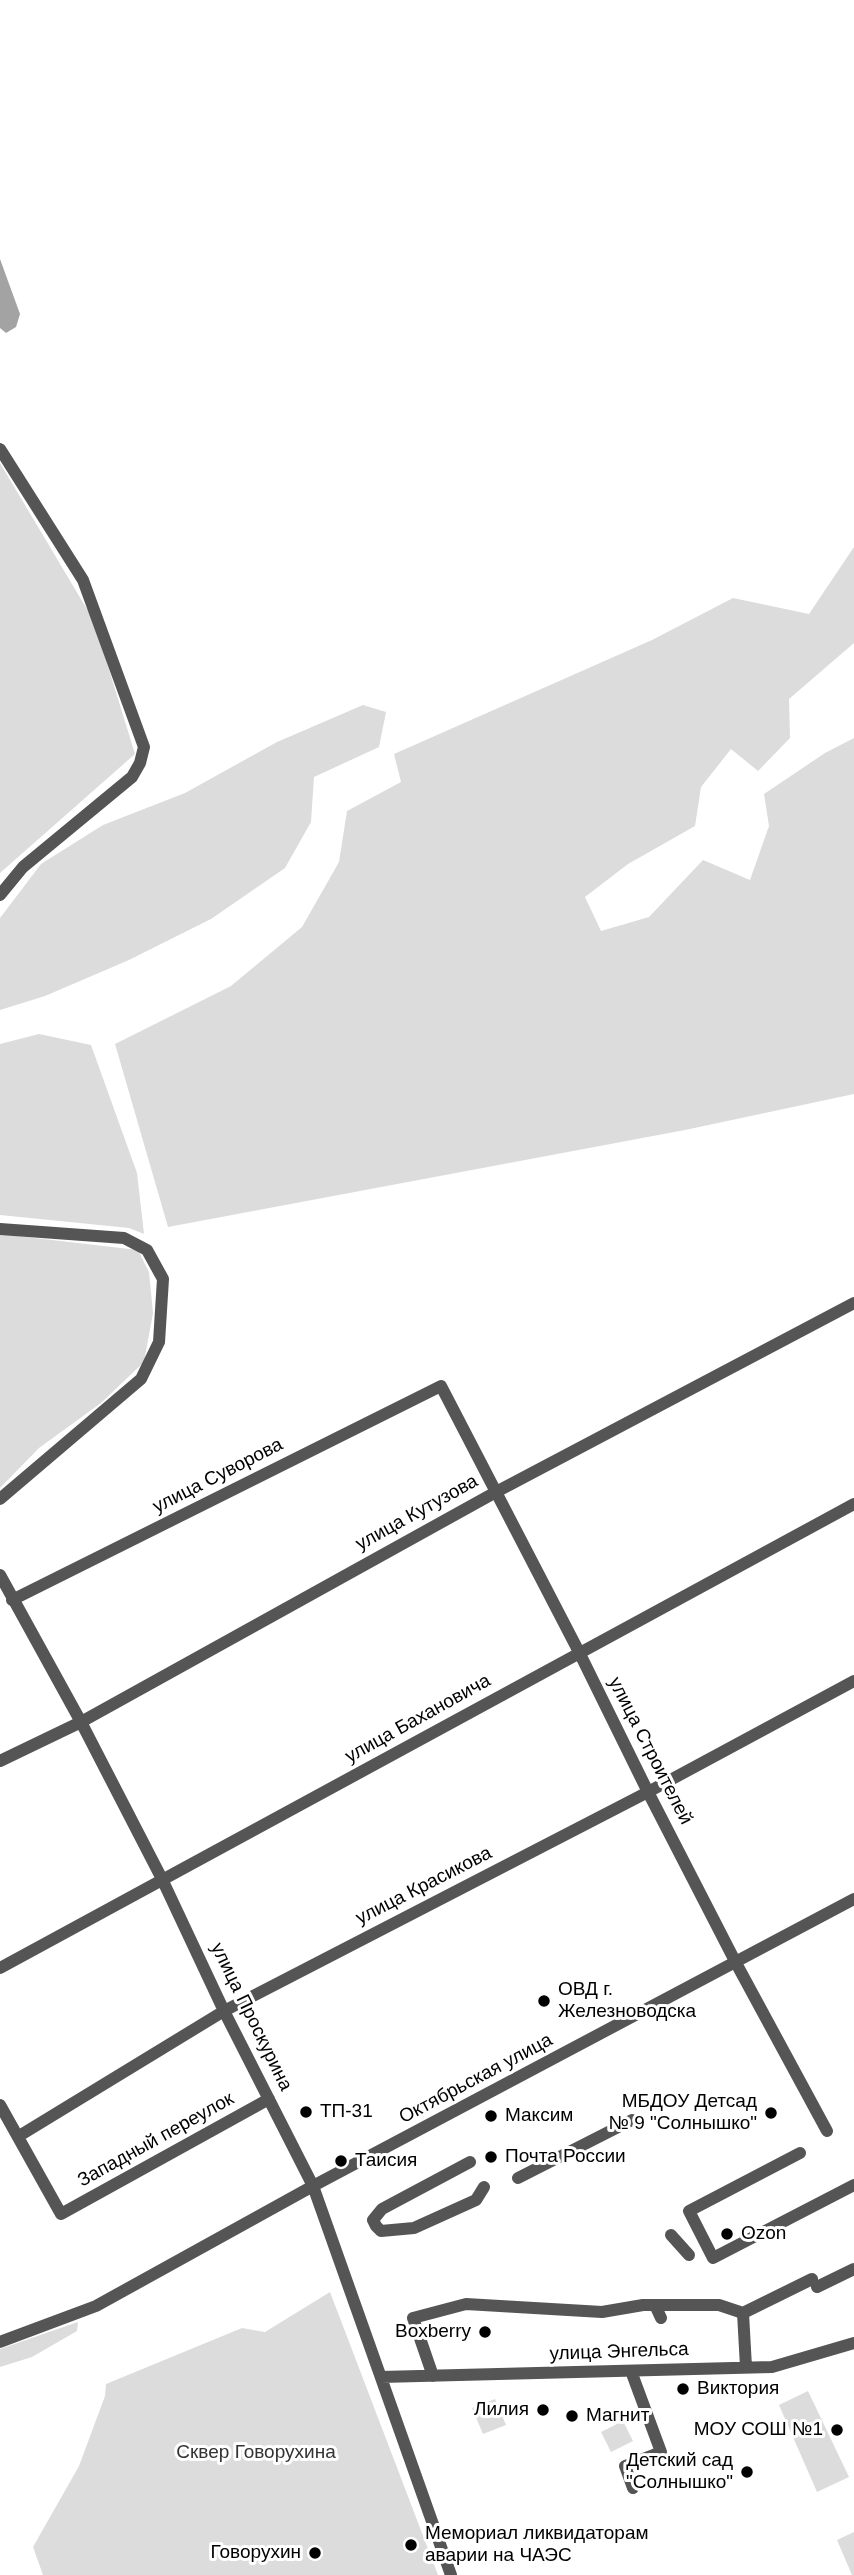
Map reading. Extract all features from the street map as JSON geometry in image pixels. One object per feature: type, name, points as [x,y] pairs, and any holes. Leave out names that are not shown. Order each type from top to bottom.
[{"type":"street","points":[[0,449],[83,580],[144,747],[140,763],[132,777],[23,867],[0,895]]},
{"type":"street","points":[[0,1229],[124,1238],[147,1250],[163,1279],[159,1342],[141,1379],[0,1499]]},
{"type":"street","name":"улица Кутузова","points":[[0,1761],[81,1722],[496,1492],[854,1303]]},
{"type":"street","name":"улица Строителей","points":[[441,1386],[736,1963],[827,2131]]},
{"type":"street","name":"улица Суворова","points":[[12,1600],[441,1386]]},
{"type":"street","name":"улица Бахановича","points":[[0,1968],[854,1504]]},
{"type":"street","name":"улица Проскурина","points":[[0,1575],[81,1722],[162,1879],[224,2011],[313,2186],[451,2575]]},
{"type":"street","name":"улица Красикова","points":[[19,2136],[224,2011],[648,1792],[854,1681]]},
{"type":"street","name":"Октябрьская улица","points":[[0,2342],[96,2306],[313,2186],[854,1899]]},
{"type":"street","name":"Западный переулок","points":[[19,2136],[61,2214],[269,2099]]},
{"type":"street","points":[[0,2105],[19,2136]]},
{"type":"street","points":[[520,2174],[627,2120]]},
{"type":"street","points":[[800,2153],[689,2211],[713,2258],[854,2185]]},
{"type":"street","points":[[470,2162],[382,2209],[373,2220],[376,2226],[381,2231],[414,2228],[476,2200],[484,2187]]},
{"type":"street","points":[[671,2235],[689,2255]]},
{"type":"street","points":[[433,2376],[413,2318],[466,2304],[602,2312],[635,2311],[655,2305],[681,2305],[712,2310],[719,2305],[743,2313],[854,2269]]},
{"type":"street","points":[[655,2305],[661,2318]]},
{"type":"street","points":[[681,2305],[685,2318]]},
{"type":"street","points":[[743,2313],[746,2367]]},
{"type":"street","name":"улица Энгельса","points":[[381,2378],[772,2367],[854,2343]]},
{"type":"street","points":[[631,2371],[661,2452],[625,2466],[633,2488]]},
{"type":"green space","points":[[0,463],[94,621],[135,754],[0,873]]},
{"type":"green space","points":[[854,547],[854,643],[789,699],[790,738],[758,771],[731,749],[701,787],[695,826],[628,864],[585,897],[601,931],[649,917],[703,860],[750,880],[769,826],[764,794],[825,753],[854,738],[854,1094],[685,1130],[168,1227],[115,1044],[231,986],[302,927],[339,862],[347,811],[401,782],[394,754],[652,640],[733,598],[809,614]]},
{"type":"green space","points":[[363,705],[386,712],[379,747],[314,777],[311,822],[285,868],[211,919],[129,960],[45,996],[0,1010],[0,918],[41,864],[103,825],[185,793],[277,742]]},
{"type":"green space","points":[[39,1034],[91,1045],[137,1173],[144,1234],[129,1228],[0,1215],[0,1044]]},
{"type":"green space","points":[[0,1234],[138,1250],[149,1272],[153,1313],[144,1362],[101,1403],[39,1448],[0,1488]]},
{"type":"green space","name":"Сквер Говорухина","points":[[330,2292],[438,2575],[43,2575],[33,2547],[79,2466],[105,2396],[106,2384],[242,2328],[265,2332]]},
{"type":"green space","points":[[78,2322],[77,2331],[32,2357],[0,2367],[0,2349]]},
{"type":"green space","points":[[808,2391],[849,2477],[817,2492],[779,2405]]},
{"type":"green space","points":[[495,2399],[506,2425],[483,2434],[472,2408]]},
{"type":"green space","points":[[623,2421],[633,2441],[611,2452],[601,2432]]},
{"type":"green space","points":[[854,2532],[854,2575],[852,2575],[837,2540]]},
{"type":"shaded area","points":[[0,259],[20,314],[16,327],[6,333],[0,328]]},
{"type":"place","name":"ОВД г. Железноводска","points":[[544,2001]]},
{"type":"place","name":"ТП-31","points":[[306,2112]]},
{"type":"place","name":"МБДОУ Детсад № 9 \"Солнышко\"","points":[[771,2113]]},
{"type":"place","name":"Максим","points":[[491,2116]]},
{"type":"place","name":"Почта России","points":[[491,2157]]},
{"type":"place","name":"Таисия","points":[[341,2161]]},
{"type":"place","name":"Ozon","points":[[727,2234]]},
{"type":"place","name":"Boxberry","points":[[485,2332]]},
{"type":"place","name":"Виктория","points":[[683,2389]]},
{"type":"place","name":"Лилия","points":[[543,2410]]},
{"type":"place","name":"Магнит","points":[[572,2416]]},
{"type":"place","name":"МОУ СОШ №1","points":[[837,2430]]},
{"type":"place","name":"Детский сад \"Солнышко\"","points":[[747,2472]]},
{"type":"place","name":"Мемориал ликвидаторам аварии на ЧАЭС","points":[[411,2545]]},
{"type":"place","name":"Говорухин","points":[[315,2553]]}]
